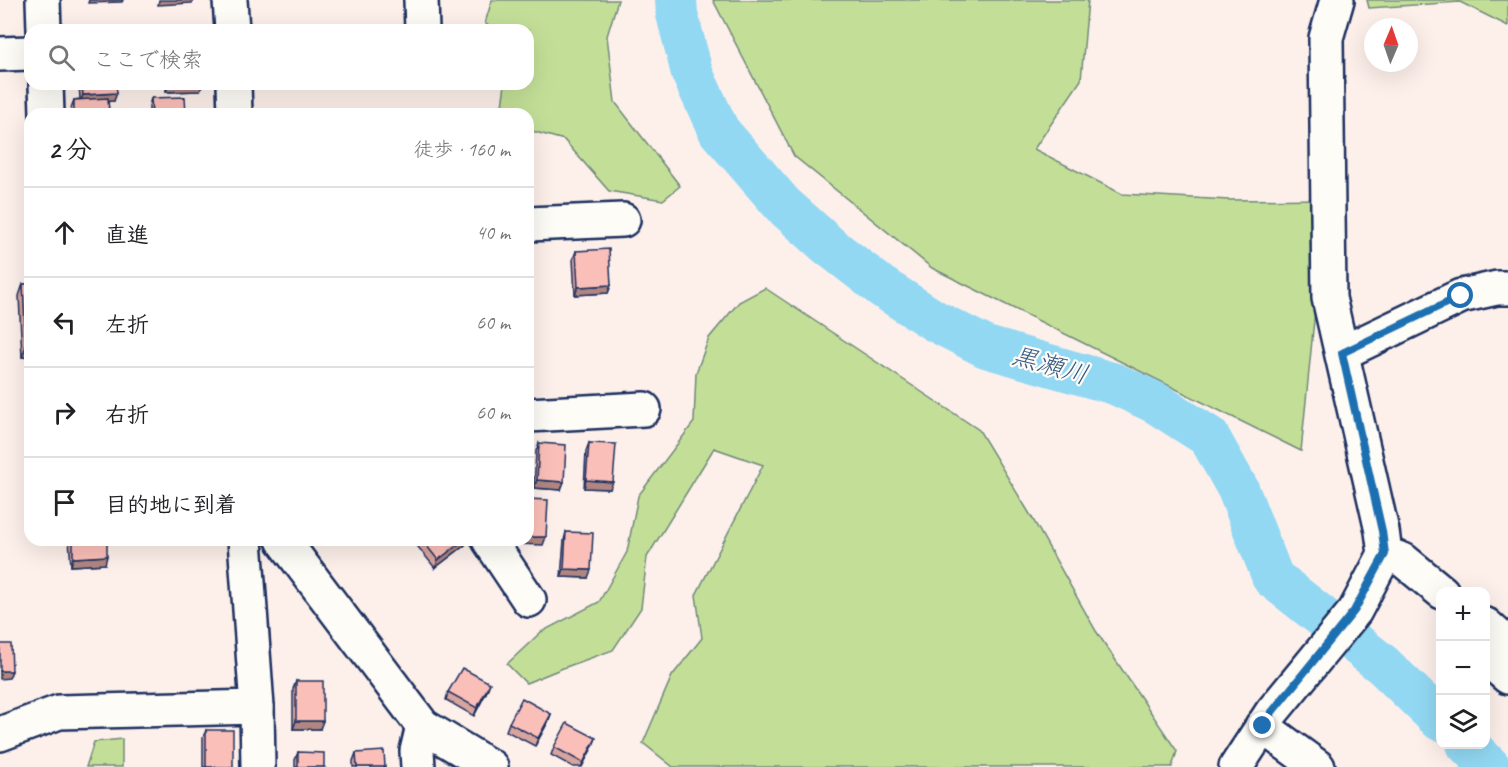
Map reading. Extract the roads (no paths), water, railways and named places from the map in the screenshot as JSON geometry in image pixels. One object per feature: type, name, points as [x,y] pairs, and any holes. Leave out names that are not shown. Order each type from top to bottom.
[{"type":"street","points":[[43,0],[44,24]]},
{"type":"street","points":[[230,0],[232,24]]},
{"type":"street","points":[[421,0],[422,24]]},
{"type":"street","points":[[1236,767],[1267,719],[1354,611],[1381,561],[1382,531],[1329,298],[1326,38],[1337,0]]},
{"type":"street","points":[[0,54],[24,52]]},
{"type":"street","points":[[46,90],[47,108]]},
{"type":"street","points":[[234,90],[235,108]]},
{"type":"street","points":[[534,224],[623,220]]},
{"type":"street","points":[[1342,353],[1461,296],[1497,288],[1508,288]]},
{"type":"street","points":[[534,415],[644,409]]},
{"type":"street","points":[[245,546],[257,707],[258,767]]},
{"type":"street","points":[[288,546],[423,726],[490,767]]},
{"type":"street","points":[[493,546],[529,600]]},
{"type":"street","points":[[1381,561],[1403,560],[1437,587]]},
{"type":"street","points":[[1491,641],[1508,677]]},
{"type":"street","points":[[0,734],[59,712],[257,707]]},
{"type":"street","points":[[1267,719],[1318,767]]},
{"type":"street","points":[[418,767],[417,751],[423,726]]},
{"type":"waterway","name":"黒瀬川","points":[[676,0],[677,14],[692,73],[719,131],[783,205],[829,246],[882,287],[935,321],[986,347],[1115,384],[1156,403],[1209,437],[1238,489],[1273,578],[1383,665],[1436,716]]},
{"type":"waterway","name":"黒瀬川","points":[[1472,749],[1490,767]]}]
